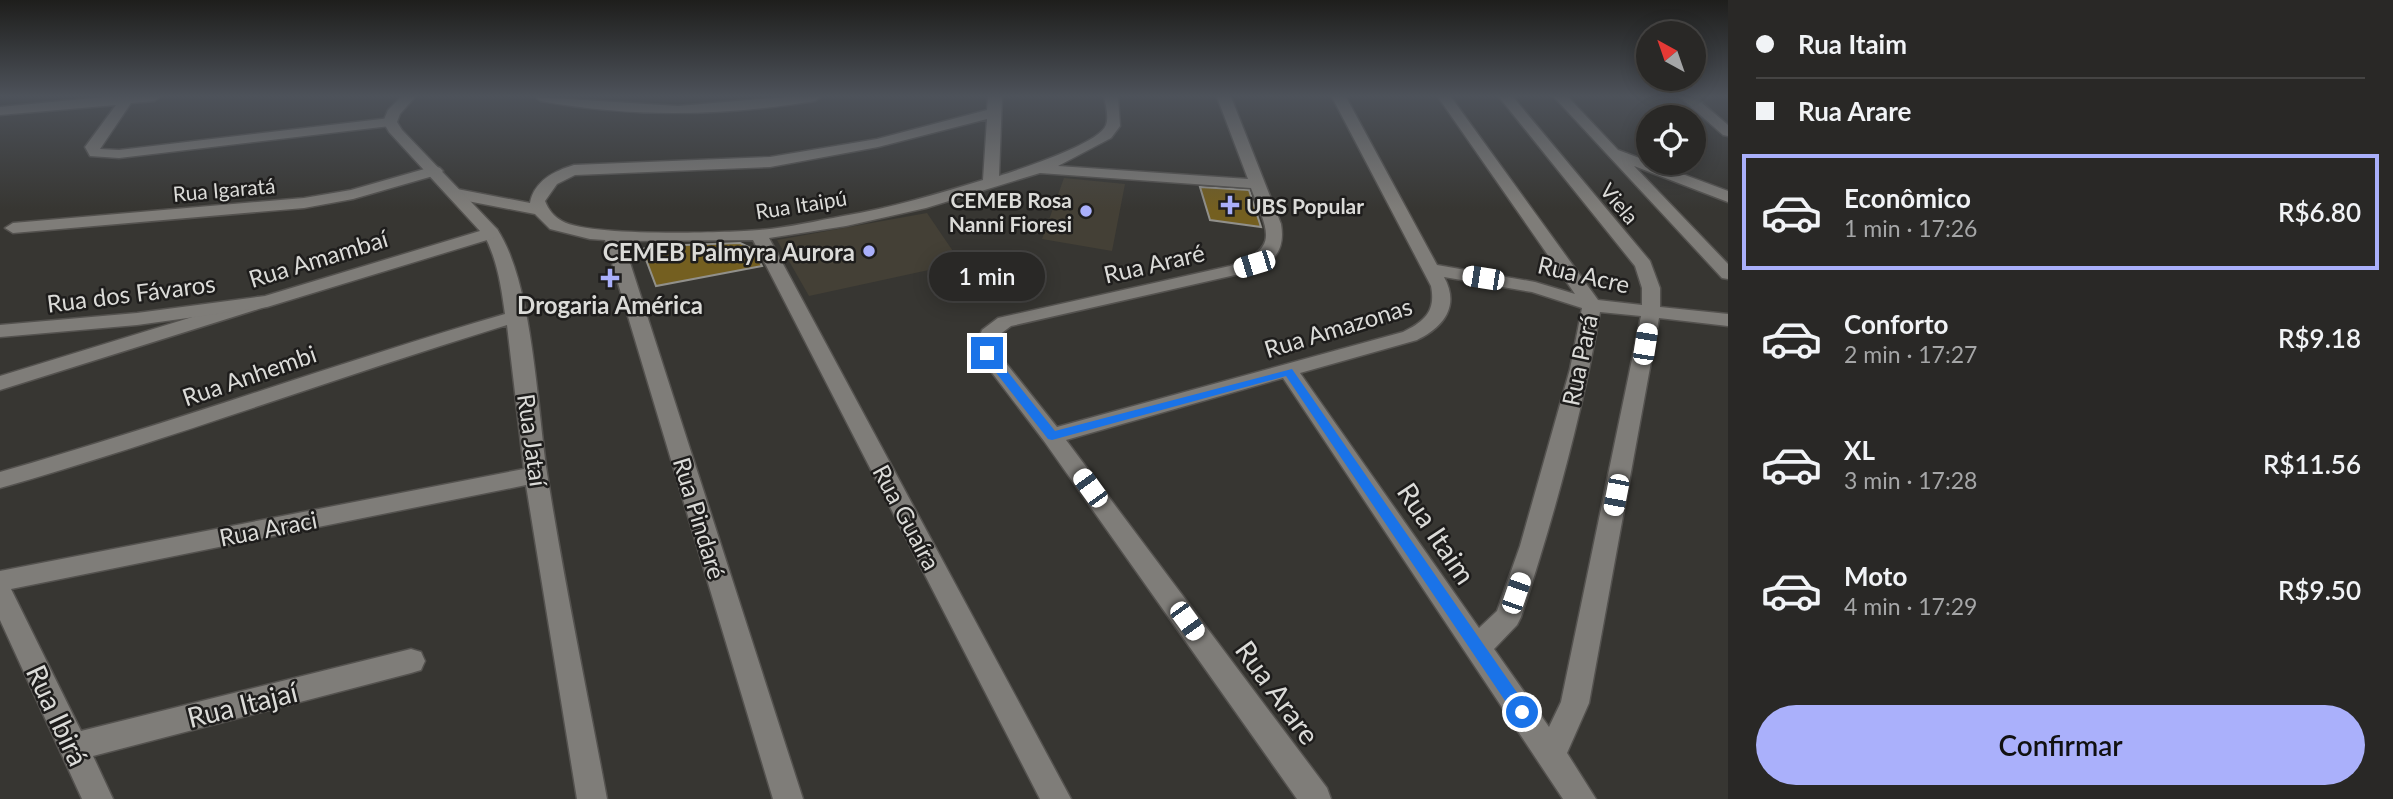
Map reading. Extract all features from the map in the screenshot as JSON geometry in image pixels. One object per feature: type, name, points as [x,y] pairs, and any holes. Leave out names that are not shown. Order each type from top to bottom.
[{"type":"street","points":[[101,134],[92,147],[95,153],[119,154],[286,134]]},
{"type":"street","name":"Rua Jataí","points":[[398,134],[491,233],[500,250],[508,276],[536,475],[592,799]]},
{"type":"street","points":[[540,210],[537,201],[551,178],[574,170],[606,167],[684,167],[782,160],[878,143],[905,134]]},
{"type":"street","points":[[990,185],[993,134]]},
{"type":"street","name":"Rua Itaipú","points":[[457,194],[540,210],[556,225],[570,231],[613,237],[759,235],[890,211],[990,185],[1073,154],[1106,134]]},
{"type":"street","name":"Rua Araré","points":[[987,353],[985,343],[988,334],[1005,322],[1254,264],[1268,255],[1275,246],[1276,236],[1238,134]]},
{"type":"street","name":"Rua Amazonas","points":[[1052,436],[1410,336],[1429,327],[1441,314],[1444,299],[1359,134]]},
{"type":"street","name":"Rua Pará","points":[[1471,134],[1592,305],[1580,369],[1524,570],[1508,617],[1477,648]]},
{"type":"street","name":"Viela","points":[[1536,134],[1644,265],[1651,288],[1650,312],[1575,703],[1551,755]]},
{"type":"street","points":[[1594,134],[1728,274]]},
{"type":"street","points":[[1609,150],[1728,197]]},
{"type":"street","points":[[1037,169],[1257,184]]},
{"type":"street","name":"Rua Igaratá","points":[[13,228],[304,203],[353,194],[435,171]]},
{"type":"street","name":"Rua Amambaí","points":[[0,383],[132,340],[491,233]]},
{"type":"street","name":"Rua Guaíra","points":[[759,235],[1056,799]]},
{"type":"street","name":"Rua Pindaré","points":[[613,237],[788,799]]},
{"type":"street","name":"Rua Acre","points":[[1431,270],[1535,287],[1592,305],[1728,320]]},
{"type":"street","name":"Rua dos Fávaros","points":[[0,331],[136,319],[267,300]]},
{"type":"street","name":"Rua Anhembi","points":[[0,480],[116,447],[387,355],[514,317]]},
{"type":"street","points":[[132,340],[139,328],[136,319]]},
{"type":"street","name":"Rua Arare","points":[[987,353],[1052,436],[1316,799]]},
{"type":"street","name":"Rua Itaim","points":[[1288,371],[1581,799]]},
{"type":"street","name":"Rua Araci","points":[[0,581],[536,475]]},
{"type":"street","name":"Rua Ibirá","points":[[0,592],[98,799]]},
{"type":"street","name":"Rua Itajaí","points":[[72,747],[411,661]]},
{"type":"shaded area","name":"CEMEB Rosa Nanni Fioresi","points":[[1064,178],[1125,184],[1112,251],[1042,239]]},
{"type":"shaded area","name":"CEMEB Palmyra Aurora","points":[[927,213],[961,263],[809,296],[777,240]]},
{"type":"building","name":"UBS Popular","points":[[1200,187],[1249,190],[1261,227],[1210,220]]},
{"type":"building","points":[[740,243],[753,249],[762,266],[656,286],[642,249],[657,246]]},
{"type":"place","name":"UBS Popular","points":[[1230,205]]},
{"type":"place","name":"CEMEB Rosa Nanni Fioresi","points":[[1086,211]]},
{"type":"place","name":"CEMEB Palmyra Aurora","points":[[869,251]]},
{"type":"place","name":"Drogaria América","points":[[610,278]]},
{"type":"route","points":[[987,353],[1052,436],[1288,371],[1522,712]]}]
